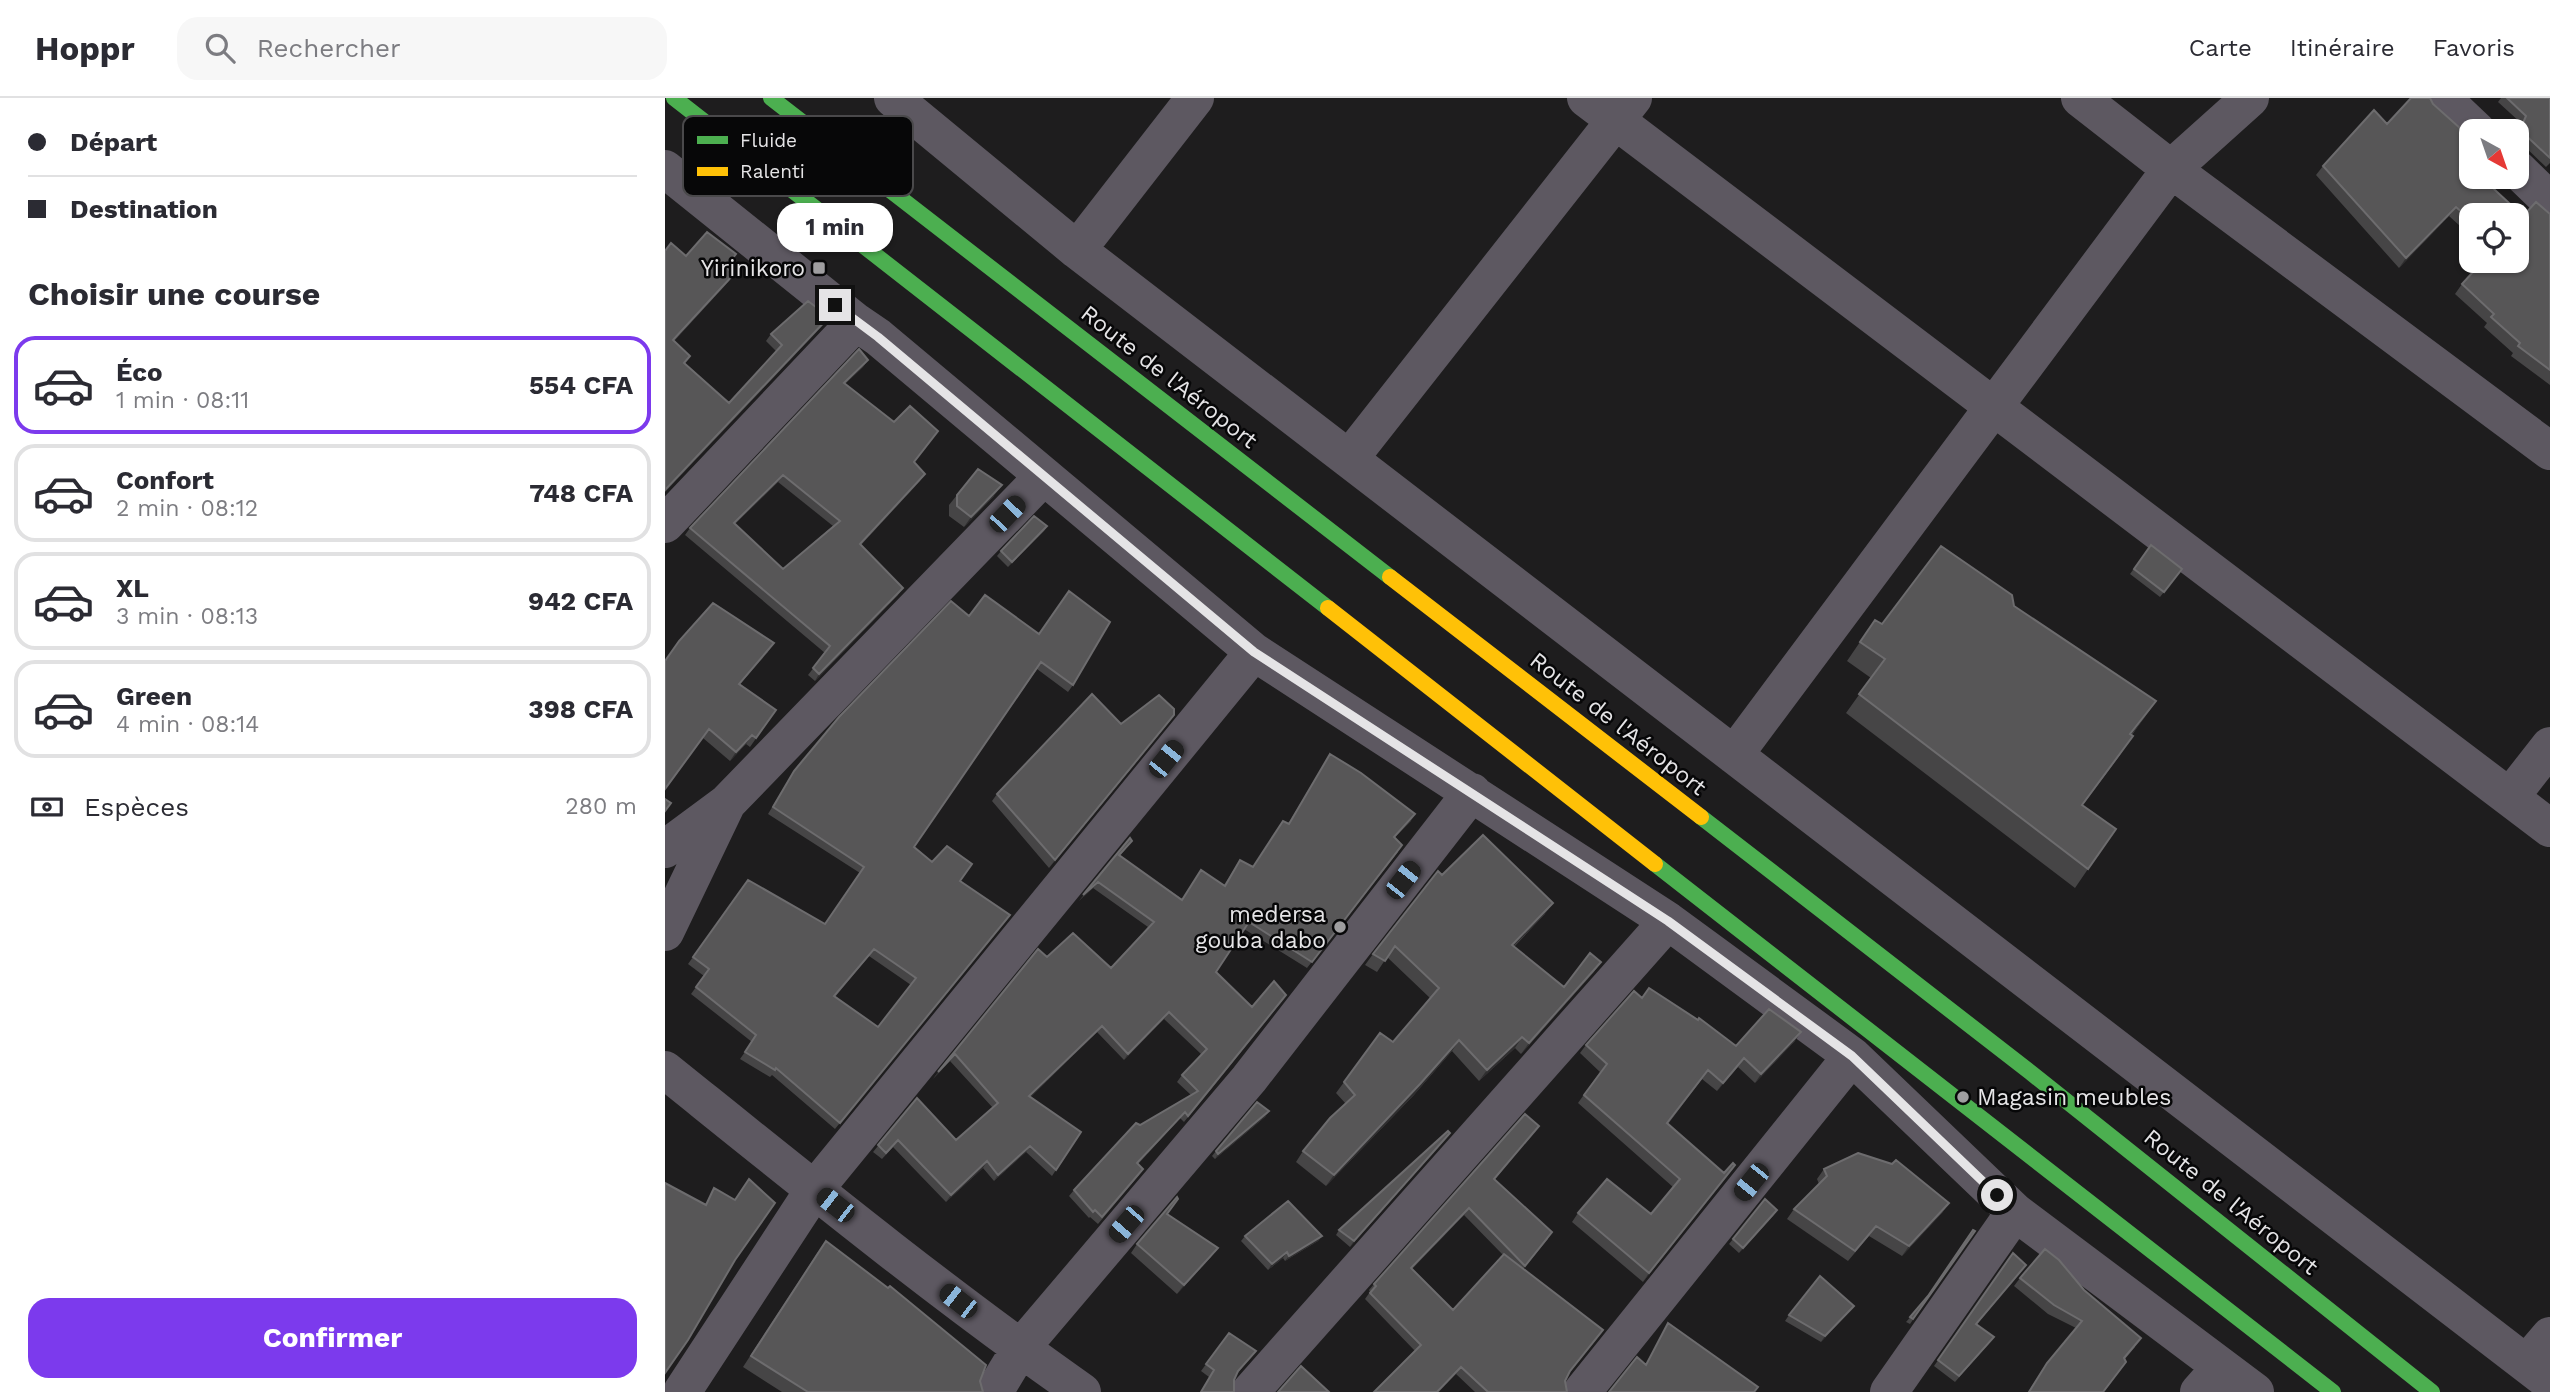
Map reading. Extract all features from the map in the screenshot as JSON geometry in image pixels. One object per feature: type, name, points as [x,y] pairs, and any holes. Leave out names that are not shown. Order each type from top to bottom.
[{"type":"highway","points":[[674,98],[697,116]]},
{"type":"highway","name":"Route de l'Aéroport","points":[[771,98],[794,116]]},
{"type":"highway","points":[[800,196],[2333,1392]]},
{"type":"highway","name":"Route de l'Aéroport","points":[[898,196],[2031,1072],[2432,1392]]},
{"type":"street","points":[[893,98],[1077,250],[1734,755],[2542,1360]]},
{"type":"street","points":[[1077,250],[1195,98]]},
{"type":"street","points":[[1586,98],[1624,110],[1994,407],[2550,828]]},
{"type":"street","points":[[2080,98],[2171,169],[2550,451]]},
{"type":"street","points":[[1734,755],[2171,169],[2250,98]]},
{"type":"street","points":[[2442,98],[2464,119]]},
{"type":"street","points":[[1349,458],[1624,110]]},
{"type":"street","points":[[665,169],[683,183]]},
{"type":"street","points":[[2529,181],[2550,201]]},
{"type":"street","points":[[699,196],[878,337],[1254,652],[1668,921],[1852,1056],[2015,1212],[2210,1379],[2255,1392]]},
{"type":"street","points":[[665,524],[856,322]]},
{"type":"street","points":[[665,849],[727,803],[1044,475]]},
{"type":"street","points":[[682,1392],[814,1189],[1254,652]]},
{"type":"street","points":[[2509,797],[2550,746]]},
{"type":"street","points":[[994,1392],[1020,1349],[1249,1079],[1472,792]]},
{"type":"street","points":[[665,932],[727,803]]},
{"type":"street","points":[[1249,1392],[1668,921]]},
{"type":"street","points":[[1583,1392],[1852,1056]]},
{"type":"street","points":[[665,1070],[1020,1349],[1082,1392]]},
{"type":"street","points":[[1889,1392],[2015,1212]]},
{"type":"building","points":[[2411,98],[2430,98],[2459,127],[2459,189],[2494,189],[2509,203],[2459,203],[2459,210],[2456,207],[2406,258],[2323,166],[2374,110],[2387,124]]},
{"type":"building","points":[[2507,98],[2550,98],[2550,158],[2529,138],[2529,119],[2525,119],[2526,116]]},
{"type":"building","points":[[2536,202],[2550,214],[2550,370],[2518,346],[2520,343],[2491,317],[2494,314],[2462,284],[2472,273],[2529,273],[2529,210]]},
{"type":"building","points":[[707,232],[736,254],[726,267],[734,274],[673,340],[690,356],[684,363],[729,403],[782,345],[771,334],[808,301],[829,317],[665,490],[665,251],[671,243],[686,256]]},
{"type":"building","points":[[859,349],[868,360],[844,383],[894,422],[910,406],[938,431],[914,462],[925,474],[860,544],[903,588],[819,674],[813,668],[830,646],[690,528]],"holes":[[[783,475],[840,521],[783,569],[734,523]]]},
{"type":"building","points":[[978,469],[1002,485],[971,517],[957,506],[957,495]]},
{"type":"building","points":[[1034,516],[1047,526],[1012,562],[1001,551]]},
{"type":"building","points":[[2151,545],[2182,569],[2164,592],[2134,569]]},
{"type":"building","points":[[1941,546],[2012,595],[2014,606],[2156,701],[2082,805],[2116,829],[2088,869],[1859,694],[1885,659],[1860,642],[1875,620],[1882,624]]},
{"type":"building","points":[[1069,591],[1110,622],[1073,685],[1041,662],[914,847],[932,862],[947,846],[972,864],[960,881],[1010,915],[840,1123],[776,1068],[775,1070],[745,1052],[756,1035],[696,987],[709,969],[693,957],[748,880],[825,924],[864,867],[773,807],[794,771],[839,717],[951,601],[969,616],[985,595],[1039,634]],"holes":[[[874,949],[916,978],[878,1027],[834,996]]]},
{"type":"building","points":[[713,603],[774,643],[739,684],[776,710],[756,738],[752,735],[736,752],[709,729],[665,789],[665,661]]},
{"type":"building","points":[[1092,694],[1121,724],[1159,695],[1174,709],[1174,715],[1055,860],[997,794]]},
{"type":"building","points":[[1330,754],[1361,773],[1415,814],[1394,837],[1402,845],[1312,962],[1249,922],[1216,972],[1252,1007],[1274,981],[1286,995],[1188,1116],[1185,1112],[1137,1163],[1143,1169],[1102,1217],[1095,1210],[1093,1212],[1074,1190],[1136,1123],[1140,1125],[1198,1091],[1182,1075],[1207,1049],[1169,1012],[1128,1054],[1102,1026],[1029,1096],[1081,1132],[1056,1170],[1030,1146],[998,1175],[987,1161],[951,1195],[898,1140],[886,1153],[878,1145],[917,1098],[956,1140],[998,1103],[955,1054],[938,1072],[1038,949],[1047,957],[1073,933],[1111,968],[1154,922],[1098,882],[1083,895],[1130,838],[1132,841],[1119,855],[1182,900],[1201,870],[1225,886],[1240,860],[1253,867],[1283,821],[1289,824]]},
{"type":"building","points":[[665,799],[671,803],[665,811]]},
{"type":"building","points":[[1483,835],[1553,903],[1512,945],[1564,987],[1590,953],[1601,962],[1529,1043],[1522,1037],[1487,1070],[1459,1040],[1334,1175],[1303,1151],[1330,1118],[1355,1095],[1344,1082],[1380,1033],[1393,1042],[1439,988],[1395,946],[1385,961],[1373,954],[1438,871],[1442,875]]},
{"type":"building","points":[[1649,988],[1698,1020],[1699,1018],[1736,1046],[1769,1009],[1801,1032],[1761,1074],[1744,1058],[1723,1083],[1708,1070],[1667,1123],[1724,1173],[1733,1163],[1735,1165],[1649,1273],[1578,1213],[1607,1179],[1651,1214],[1680,1179],[1584,1095],[1607,1064],[1586,1045],[1634,991],[1642,998]]},
{"type":"building","points":[[1257,1102],[1269,1111],[1218,1154],[1216,1151]]},
{"type":"building","points":[[1525,1114],[1539,1126],[1494,1179],[1552,1232],[1525,1266],[1469,1208],[1411,1268],[1453,1310],[1504,1254],[1603,1330],[1570,1371],[1565,1381],[1567,1392],[1488,1392],[1461,1367],[1437,1392],[1374,1392],[1421,1345],[1370,1293],[1376,1286],[1374,1284]]},
{"type":"building","points":[[1448,1131],[1450,1133],[1354,1241],[1339,1230]]},
{"type":"building","points":[[1858,1153],[1892,1164],[1896,1160],[1949,1203],[1909,1246],[1876,1226],[1855,1251],[1794,1209],[1827,1176],[1824,1169]]},
{"type":"building","points":[[749,1179],[775,1203],[735,1260],[688,1340],[665,1373],[665,1183],[706,1205],[714,1188],[735,1200]]},
{"type":"building","points":[[1177,1197],[1167,1214],[1218,1248],[1184,1285],[1137,1244]]},
{"type":"building","points":[[1765,1199],[1777,1210],[1743,1248],[1733,1239]]},
{"type":"building","points":[[1288,1201],[1322,1236],[1289,1256],[1287,1252],[1272,1264],[1245,1236]]},
{"type":"building","points":[[1973,1230],[1975,1231],[1913,1319],[1910,1317],[1928,1296]]},
{"type":"building","points":[[826,1241],[888,1288],[890,1286],[986,1365],[980,1381],[983,1392],[808,1392],[751,1356]]},
{"type":"building","points":[[2045,1249],[2059,1260],[2084,1290],[2141,1338],[2124,1358],[2126,1362],[2103,1392],[2029,1392],[2047,1363],[2082,1321],[2054,1305],[2020,1278]]},
{"type":"building","points":[[2013,1253],[2026,1265],[1976,1324],[1994,1337],[1959,1376],[1938,1360]]},
{"type":"building","points":[[1820,1276],[1854,1306],[1825,1336],[1789,1315]]},
{"type":"building","points":[[1668,1323],[1758,1387],[1754,1392],[1609,1392],[1637,1357],[1646,1365]]},
{"type":"building","points":[[1229,1333],[1256,1351],[1238,1371],[1234,1380],[1234,1392],[1201,1392],[1214,1370],[1206,1364]]},
{"type":"building","points":[[1301,1366],[1329,1392],[1278,1392]]},
{"type":"traffic: fast","points":[[674,98],[697,116]]},
{"type":"traffic: fast","points":[[771,98],[794,116]]},
{"type":"traffic: fast","points":[[800,196],[1328,608]]},
{"type":"traffic: fast","points":[[898,196],[1390,577]]},
{"type":"traffic: fast","points":[[1701,817],[2030,1072],[2432,1392]]},
{"type":"traffic: fast","points":[[1655,864],[2333,1392]]},
{"type":"traffic: slow","points":[[1390,577],[1701,817]]},
{"type":"traffic: slow","points":[[1328,608],[1655,864]]},
{"type":"place","name":"Yirinikoro","points":[[819,268]]},
{"type":"place","name":"medersa gouba dabo","points":[[1340,927]]},
{"type":"place","name":"Magasin meubles","points":[[1963,1097]]},
{"type":"route","points":[[835,305],[878,337],[1254,652],[1668,921],[1852,1056],[1997,1195]]}]
